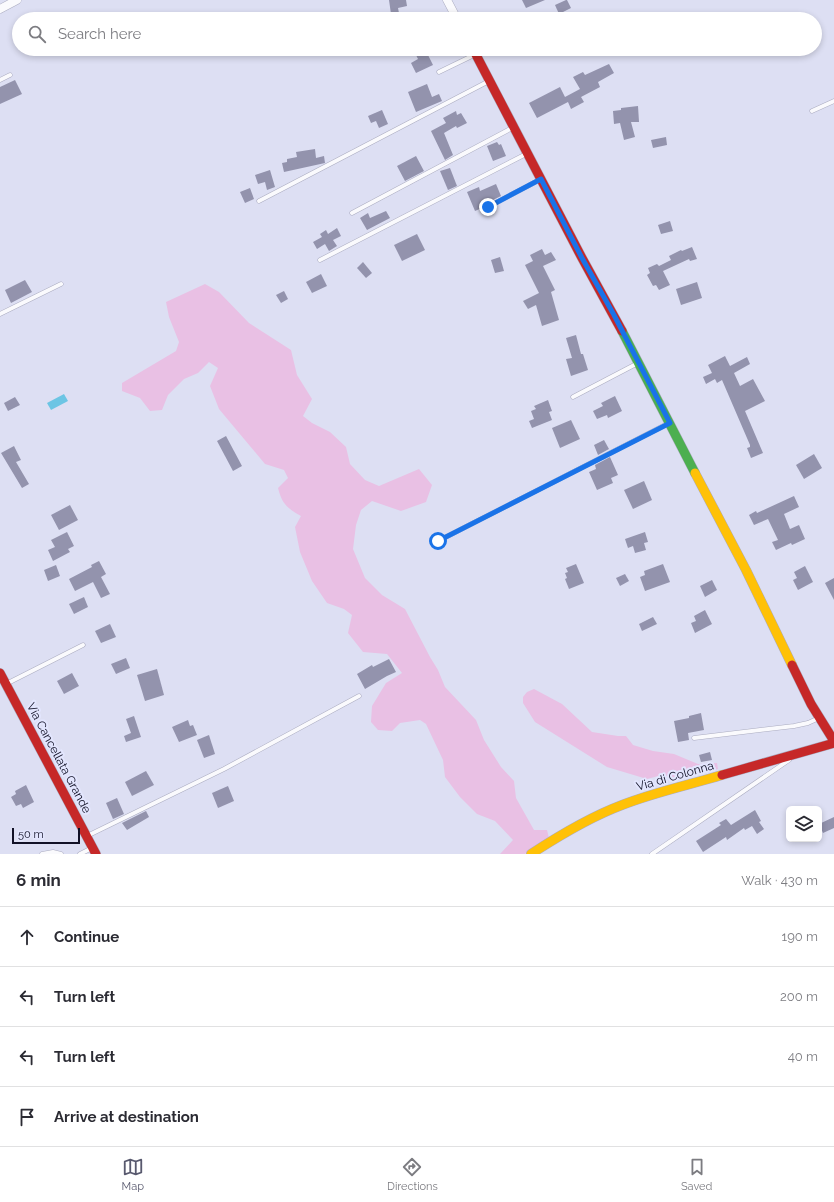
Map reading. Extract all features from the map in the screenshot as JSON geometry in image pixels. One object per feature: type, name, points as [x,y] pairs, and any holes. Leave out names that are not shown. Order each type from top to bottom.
[{"type":"street","points":[[0,9],[17,0]]},
{"type":"street","points":[[447,0],[453,12]]},
{"type":"street","points":[[476,56],[582,258],[614,315],[746,570],[811,704],[834,742]]},
{"type":"street","name":"Via Cancellata Grande","points":[[0,673],[94,851]]},
{"type":"street","name":"Via di Colonna","points":[[531,854],[552,839],[579,823],[613,808],[635,800],[834,742]]},
{"type":"lane","points":[[439,72],[467,56]]},
{"type":"lane","points":[[0,80],[10,75]]},
{"type":"lane","points":[[259,201],[490,80]]},
{"type":"lane","points":[[812,111],[834,101]]},
{"type":"lane","points":[[352,213],[514,127]]},
{"type":"lane","points":[[320,260],[528,153]]},
{"type":"lane","points":[[488,207],[541,179]]},
{"type":"lane","points":[[0,314],[61,284]]},
{"type":"lane","points":[[573,397],[639,363]]},
{"type":"lane","points":[[438,541],[670,423]]},
{"type":"lane","points":[[6,684],[82,645]]},
{"type":"lane","points":[[87,836],[224,769],[359,696]]},
{"type":"lane","points":[[694,738],[794,726],[808,723],[820,718]]},
{"type":"lane","points":[[652,854],[800,753]]},
{"type":"lane","points":[[80,854],[94,851]]},
{"type":"lane","points":[[42,854],[53,852],[61,854]]},
{"type":"shaded area","points":[[205,284],[219,292],[249,323],[291,350],[297,375],[312,399],[303,416],[312,423],[330,432],[346,447],[350,464],[365,480],[379,486],[419,469],[432,485],[426,502],[401,511],[372,501],[361,510],[356,525],[353,549],[365,578],[382,595],[405,609],[438,670],[445,687],[476,720],[484,740],[501,767],[514,781],[516,798],[534,830],[547,830],[549,838],[525,854],[500,854],[513,840],[495,821],[477,814],[460,797],[445,777],[443,760],[426,724],[420,720],[400,723],[392,731],[378,730],[371,722],[372,706],[386,683],[402,673],[387,654],[363,652],[348,633],[352,615],[344,609],[327,603],[312,581],[300,552],[295,527],[301,516],[283,502],[278,488],[288,478],[284,470],[265,464],[219,409],[210,386],[218,368],[209,362],[198,373],[184,379],[168,395],[162,410],[150,411],[140,398],[122,391],[122,383],[176,351],[179,342],[169,317],[166,302]]},
{"type":"shaded area","points":[[534,689],[562,704],[592,732],[626,736],[633,745],[653,751],[674,754],[698,764],[717,763],[718,769],[680,778],[662,775],[647,779],[607,767],[535,722],[523,703],[523,697],[527,692]]},
{"type":"water","points":[[64,394],[68,401],[51,410],[47,403]]},
{"type":"building","points":[[389,0],[406,0],[407,6],[398,8],[399,12],[391,12]]},
{"type":"building","points":[[522,0],[545,0],[526,8]]},
{"type":"building","points":[[567,0],[571,8],[563,12],[558,12],[555,5]]},
{"type":"building","points":[[416,56],[428,56],[433,65],[416,73],[411,63],[418,59]]},
{"type":"building","points":[[609,64],[614,73],[598,82],[600,87],[581,97],[584,102],[571,109],[568,102],[537,118],[529,103],[560,87],[565,97],[580,89],[573,77],[583,72],[585,75]]},
{"type":"building","points":[[15,80],[22,94],[0,104],[0,87]]},
{"type":"building","points":[[427,84],[432,97],[439,94],[442,101],[416,112],[408,92]]},
{"type":"building","points":[[638,106],[639,122],[631,122],[635,137],[624,140],[620,123],[614,124],[613,111],[621,110],[621,108]]},
{"type":"building","points":[[382,110],[388,124],[379,128],[376,121],[371,123],[368,116]]},
{"type":"building","points":[[456,111],[457,115],[461,113],[467,123],[457,128],[456,126],[444,133],[453,155],[445,160],[431,131],[446,123],[443,118]]},
{"type":"building","points":[[666,137],[667,145],[653,148],[651,140]]},
{"type":"building","points":[[497,142],[499,145],[501,144],[506,156],[493,161],[487,146]]},
{"type":"building","points":[[315,149],[316,158],[324,156],[325,163],[284,172],[282,163],[287,162],[287,159],[297,157],[296,152]]},
{"type":"building","points":[[416,156],[424,171],[405,181],[397,166]]},
{"type":"building","points":[[450,168],[457,186],[448,190],[440,171]]},
{"type":"building","points":[[270,170],[275,187],[267,190],[265,182],[258,184],[255,175]]},
{"type":"building","points":[[496,184],[501,196],[475,211],[467,192],[479,187],[480,191]]},
{"type":"building","points":[[250,188],[254,199],[245,203],[240,192]]},
{"type":"building","points":[[386,211],[390,218],[367,230],[360,218],[368,213],[370,218]]},
{"type":"building","points":[[670,221],[673,231],[661,234],[658,225]]},
{"type":"building","points":[[337,228],[341,236],[333,240],[337,246],[329,251],[325,244],[317,249],[313,242],[322,237],[320,234],[326,230],[328,234]]},
{"type":"building","points":[[417,234],[425,250],[402,261],[394,245]]},
{"type":"building","points":[[692,247],[697,259],[690,261],[689,259],[663,271],[670,285],[659,290],[656,285],[653,286],[647,275],[650,273],[648,268],[657,264],[659,266],[671,260],[669,256],[681,250],[682,251]]},
{"type":"building","points":[[542,249],[545,255],[551,252],[556,260],[543,266],[555,290],[551,292],[559,320],[542,326],[536,305],[528,309],[523,301],[539,293],[525,265],[533,261],[530,255]]},
{"type":"building","points":[[500,257],[504,271],[495,273],[491,260]]},
{"type":"building","points":[[363,262],[372,273],[366,278],[357,268]]},
{"type":"building","points":[[321,274],[327,286],[312,293],[306,282]]},
{"type":"building","points":[[25,280],[32,292],[11,303],[5,290]]},
{"type":"building","points":[[697,282],[702,298],[681,305],[676,289]]},
{"type":"building","points":[[284,291],[288,299],[281,303],[276,295]]},
{"type":"building","points":[[576,335],[581,354],[583,354],[588,370],[571,376],[566,359],[572,358],[566,338]]},
{"type":"building","points":[[725,356],[730,366],[747,357],[750,364],[734,373],[740,386],[753,379],[765,401],[745,411],[763,453],[751,458],[747,448],[750,447],[750,445],[722,380],[717,383],[715,379],[706,384],[703,377],[712,373],[708,365]]},
{"type":"building","points":[[615,396],[622,411],[608,418],[607,415],[597,419],[593,411],[603,406],[601,403]]},
{"type":"building","points":[[15,397],[20,405],[8,411],[4,403]]},
{"type":"building","points":[[548,400],[552,411],[549,412],[552,420],[532,428],[529,421],[534,419],[531,411],[536,409],[534,406]]},
{"type":"building","points":[[571,420],[580,439],[560,448],[552,428]]},
{"type":"building","points":[[226,436],[242,466],[233,471],[217,441]]},
{"type":"building","points":[[604,440],[609,449],[598,455],[594,445]]},
{"type":"building","points":[[14,446],[21,460],[16,462],[29,484],[22,488],[1,453]]},
{"type":"building","points":[[814,454],[822,468],[804,479],[796,465]]},
{"type":"building","points":[[610,457],[618,475],[611,478],[613,483],[597,490],[589,472],[596,469],[595,465]]},
{"type":"building","points":[[644,481],[652,500],[633,509],[624,490]]},
{"type":"building","points":[[794,496],[799,507],[784,514],[790,529],[799,525],[805,539],[792,545],[791,543],[776,550],[772,542],[778,540],[768,519],[754,525],[749,515],[756,511],[757,513]]},
{"type":"building","points":[[70,505],[78,520],[59,530],[51,515]]},
{"type":"building","points":[[67,532],[74,546],[68,549],[70,552],[53,561],[48,550],[55,547],[51,540]]},
{"type":"building","points":[[645,532],[648,542],[644,543],[646,550],[635,553],[633,546],[628,548],[625,539]]},
{"type":"building","points":[[99,561],[106,574],[101,577],[110,594],[101,598],[93,582],[75,591],[69,579],[92,567],[91,565]]},
{"type":"building","points":[[576,564],[584,583],[569,589],[565,579],[567,578],[565,573],[568,572],[566,568]]},
{"type":"building","points":[[663,564],[670,582],[645,591],[640,577],[645,575],[644,571]]},
{"type":"building","points":[[56,565],[60,576],[48,581],[44,570]]},
{"type":"building","points":[[805,566],[813,582],[798,590],[793,580],[797,578],[794,572]]},
{"type":"building","points":[[625,574],[629,581],[620,586],[616,578]]},
{"type":"building","points":[[834,578],[834,600],[825,583]]},
{"type":"building","points":[[712,580],[717,590],[705,597],[700,586]]},
{"type":"building","points":[[84,597],[88,607],[74,614],[69,604]]},
{"type":"building","points":[[705,610],[712,624],[695,633],[691,623],[696,621],[694,616]]},
{"type":"building","points":[[653,617],[657,624],[642,631],[639,624]]},
{"type":"building","points":[[110,624],[116,637],[101,643],[95,631]]},
{"type":"building","points":[[126,658],[130,668],[116,674],[111,664]]},
{"type":"building","points":[[389,659],[396,672],[365,689],[357,674],[372,665],[373,667]]},
{"type":"building","points":[[157,669],[164,695],[145,701],[137,675]]},
{"type":"building","points":[[72,673],[79,686],[64,694],[57,681]]},
{"type":"building","points":[[701,713],[704,730],[688,733],[689,740],[678,742],[674,721],[689,718],[689,716]]},
{"type":"building","points":[[134,716],[141,737],[126,742],[124,736],[131,733],[126,719]]},
{"type":"building","points":[[188,720],[190,726],[193,725],[197,735],[179,742],[172,727]]},
{"type":"building","points":[[209,735],[215,754],[204,758],[197,740]]},
{"type":"building","points":[[710,752],[712,760],[701,762],[699,755]]},
{"type":"building","points":[[146,771],[154,785],[132,796],[125,782]]},
{"type":"building","points":[[26,785],[34,802],[23,808],[21,804],[16,806],[11,797],[16,794],[15,791]]},
{"type":"building","points":[[228,786],[234,801],[218,808],[212,793]]},
{"type":"building","points":[[117,798],[124,814],[113,819],[106,803]]},
{"type":"building","points":[[755,810],[761,821],[759,822],[764,829],[757,834],[752,826],[745,830],[744,828],[727,840],[726,837],[703,852],[696,841],[721,825],[719,823],[726,819],[731,825]]},
{"type":"building","points":[[146,811],[149,817],[127,830],[122,823]]},
{"type":"building","points":[[834,817],[834,828],[823,833],[822,823]]},
{"type":"traffic: fast","points":[[622,331],[695,473]]},
{"type":"traffic: slow","points":[[695,473],[746,570],[792,665]]},
{"type":"traffic: slow","points":[[531,854],[575,827],[598,815],[634,800],[722,775]]},
{"type":"traffic: jam","points":[[477,56],[582,258],[622,331]]},
{"type":"traffic: jam","points":[[792,665],[811,704],[834,741]]},
{"type":"traffic: jam","points":[[0,673],[96,854]]},
{"type":"traffic: jam","points":[[722,775],[834,743]]},
{"type":"route","points":[[438,541],[670,423],[541,179],[488,207]]}]
